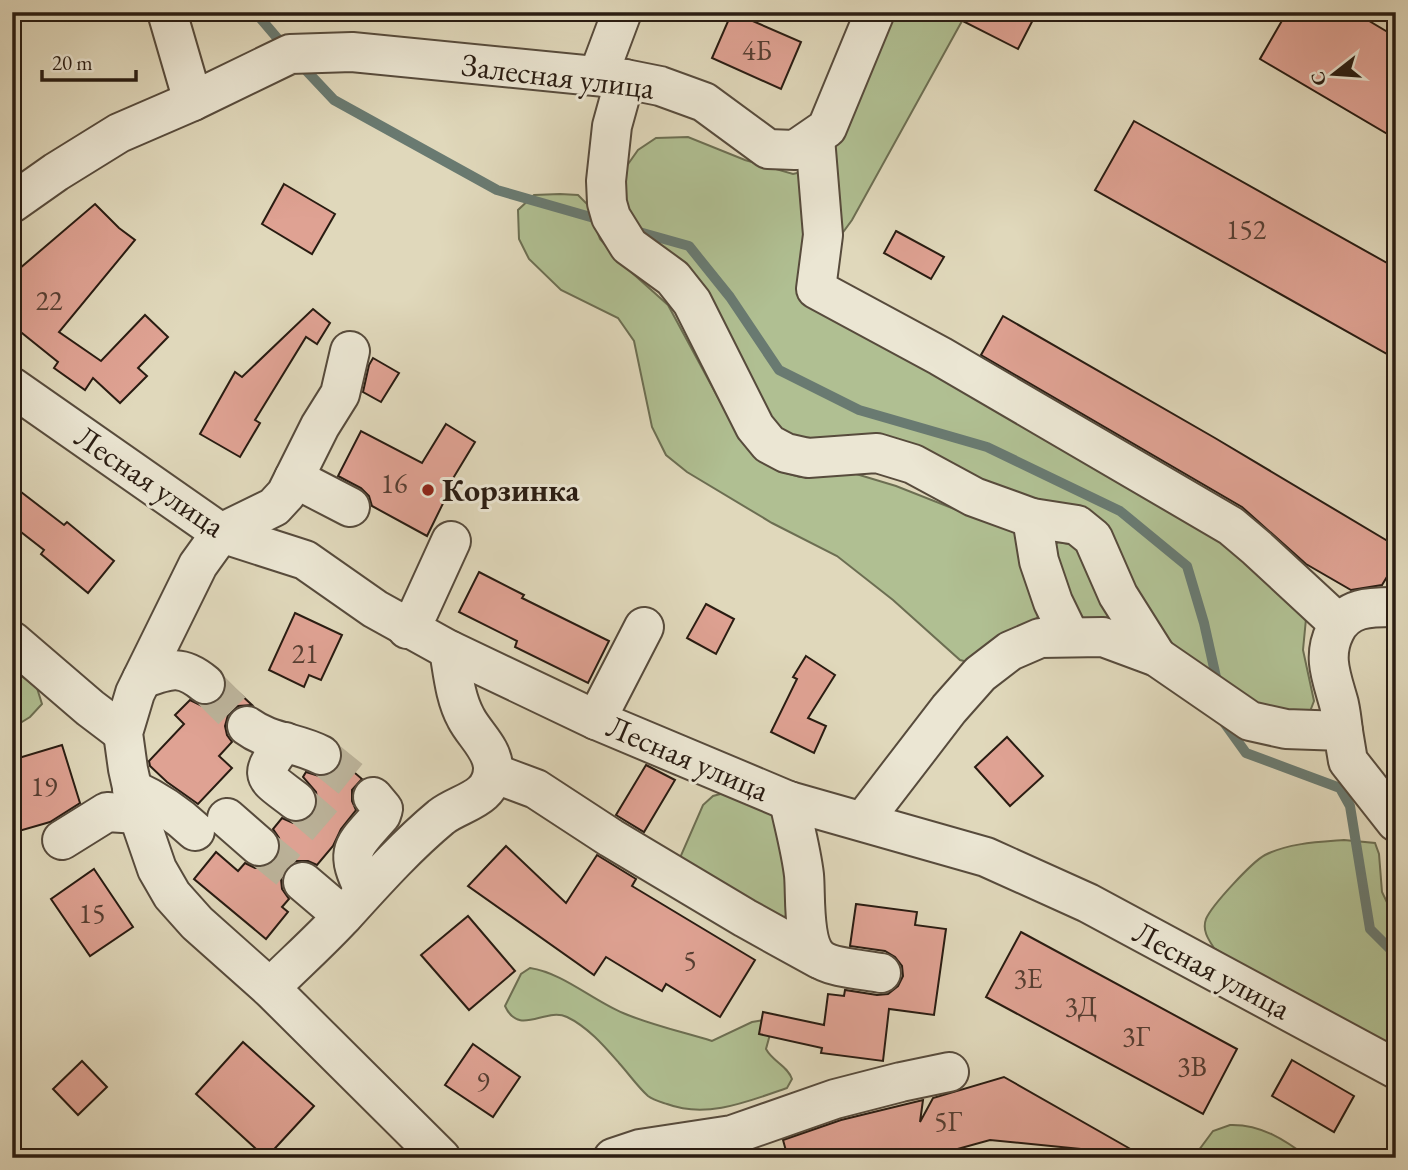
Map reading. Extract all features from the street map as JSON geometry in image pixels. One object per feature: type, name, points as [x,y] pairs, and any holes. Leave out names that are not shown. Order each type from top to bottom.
[{"type":"street","points":[[167,12],[192,101]]},
{"type":"street","points":[[622,12],[612,77],[607,202],[611,217],[629,246],[673,278],[692,302],[755,427],[769,444],[786,453],[808,458],[877,453],[913,464],[974,497],[1032,518],[1077,525],[1093,538],[1118,595],[1157,657]]},
{"type":"street","points":[[875,12],[827,128],[815,138],[823,235],[817,289],[940,356],[1231,526],[1338,623]]},
{"type":"street","name":"Залесная улица","points":[[12,204],[56,172],[120,133],[290,54],[352,52],[612,77],[660,86],[704,102],[768,149],[795,150],[815,138]]},
{"type":"street","points":[[350,351],[340,394],[320,426],[286,494],[274,506],[220,533],[198,565],[135,693],[123,733],[135,802],[158,869],[172,895],[197,923],[270,988],[441,1158]]},
{"type":"street","name":"Лесная улица","points":[[12,387],[220,533],[305,560],[375,609],[449,650],[596,720],[789,801],[986,857],[1088,903],[1396,1069]]},
{"type":"street","points":[[294,478],[350,507]]},
{"type":"street","points":[[1032,518],[1039,561],[1053,602],[1070,637]]},
{"type":"street","points":[[407,629],[419,611],[451,541]]},
{"type":"street","points":[[1396,607],[1371,607],[1351,612],[1338,623],[1329,643],[1328,662],[1340,706],[1348,761],[1382,791],[1396,822]]},
{"type":"street","points":[[596,720],[644,627]]},
{"type":"street","points":[[863,821],[949,709],[980,674],[1010,651],[1040,638],[1103,637],[1157,657],[1250,720],[1286,729],[1343,731]]},
{"type":"street","points":[[12,641],[123,733]]},
{"type":"street","points":[[270,988],[443,816],[482,794],[493,773],[489,754],[465,717],[455,685],[449,650]]},
{"type":"street","points":[[142,679],[178,669],[190,671],[205,684]]},
{"type":"street","points":[[247,726],[274,741],[308,748],[321,755]]},
{"type":"street","points":[[285,743],[270,760],[265,771],[267,778],[296,801]]},
{"type":"street","points":[[493,773],[536,789],[611,838],[827,964],[881,973]]},
{"type":"street","points":[[353,903],[352,865],[346,844],[382,815],[383,809],[373,797]]},
{"type":"street","points":[[789,801],[804,873],[807,929],[811,949],[819,959]]},
{"type":"street","points":[[62,840],[107,812],[135,802],[164,806],[259,846]]},
{"type":"street","points":[[303,882],[353,903]]},
{"type":"street","points":[[613,1158],[640,1149],[732,1135],[835,1099],[949,1072]]},
{"type":"green space","points":[[893,12],[967,12],[852,220],[811,276],[1213,524],[1308,598],[1303,650],[1314,701],[1309,714],[1261,713],[1180,655],[1142,603],[1114,553],[986,498],[787,449],[630,234],[624,188],[626,167],[638,150],[656,138],[688,137],[745,160],[793,174],[806,171]]},
{"type":"green space","points":[[534,195],[578,195],[588,205],[600,239],[620,262],[668,305],[736,431],[779,471],[800,477],[853,473],[1008,527],[1016,533],[1037,607],[1038,617],[1029,627],[976,664],[960,660],[893,600],[837,556],[772,523],[687,472],[666,455],[652,427],[634,341],[618,318],[561,290],[529,259],[519,239],[518,210]]},
{"type":"green space","points":[[1059,542],[1074,545],[1081,551],[1111,615],[1111,624],[1083,626],[1051,550],[1052,546]]},
{"type":"green space","points":[[12,668],[37,688],[42,704],[30,717],[12,728]]},
{"type":"green space","points":[[724,793],[783,812],[788,914],[782,919],[679,860],[703,805],[713,796]]},
{"type":"green space","points":[[1344,840],[1375,843],[1379,854],[1382,892],[1396,921],[1396,1062],[1214,948],[1205,931],[1206,919],[1216,904],[1242,875],[1265,855],[1314,842]]},
{"type":"green space","points":[[530,968],[554,975],[623,1013],[712,1041],[752,1022],[764,1020],[772,1027],[766,1049],[787,1070],[792,1079],[787,1088],[743,1103],[713,1109],[682,1108],[655,1100],[644,1092],[596,1038],[575,1021],[559,1015],[525,1020],[511,1015],[505,1006],[521,974]]},
{"type":"green space","points":[[1230,1125],[1262,1130],[1282,1139],[1309,1158],[1193,1158],[1213,1131]]},
{"type":"building","points":[[732,12],[801,42],[781,89],[712,58]]},
{"type":"building","points":[[945,12],[1037,12],[1018,49]]},
{"type":"building","points":[[1287,12],[1354,12],[1396,37],[1396,139],[1260,59]]},
{"type":"building","points":[[1134,121],[1396,268],[1396,359],[1095,190]]},
{"type":"building","points":[[284,184],[335,214],[312,254],[262,224]]},
{"type":"building","points":[[95,204],[135,240],[59,332],[101,361],[145,315],[168,337],[138,368],[147,376],[120,403],[93,378],[85,390],[54,368],[58,362],[12,325],[12,275]]},
{"type":"building","points":[[896,231],[944,257],[931,279],[884,253]]},
{"type":"building","points":[[313,309],[330,323],[317,344],[306,337],[255,420],[260,423],[240,457],[200,434],[235,372],[242,377]]},
{"type":"building","points":[[1003,316],[1396,546],[1396,562],[1382,585],[1351,590],[1306,564],[1242,507],[981,355]]},
{"type":"building","points":[[373,358],[399,373],[381,402],[363,392]]},
{"type":"building","points":[[446,424],[475,442],[452,480],[454,481],[427,536],[372,506],[369,496],[361,488],[338,476],[361,431],[422,463]]},
{"type":"building","points":[[12,485],[64,525],[67,522],[114,561],[88,593],[41,554],[44,550],[12,525]]},
{"type":"building","points":[[479,572],[524,595],[522,598],[609,641],[588,683],[515,647],[517,641],[459,612]]},
{"type":"building","points":[[706,604],[734,619],[716,654],[687,638]]},
{"type":"building","points":[[295,613],[342,635],[321,680],[309,675],[304,687],[269,670]]},
{"type":"building","points":[[806,656],[835,675],[808,718],[826,726],[814,753],[771,732],[797,679],[793,677]]},
{"type":"building","points":[[226,681],[252,705],[238,706],[228,715],[225,726],[232,742],[219,756],[232,768],[198,804],[167,782],[150,766],[149,761],[184,724],[175,715],[190,700],[202,706],[214,704],[223,697]]},
{"type":"building","points":[[1007,737],[1043,776],[1010,806],[975,767]]},
{"type":"building","points":[[62,745],[80,803],[50,822],[12,833],[12,760]]},
{"type":"building","points":[[341,761],[362,779],[352,790],[352,801],[356,810],[317,865],[308,861],[296,861],[286,868],[281,879],[282,889],[289,899],[282,907],[288,912],[266,939],[194,879],[216,852],[238,871],[245,863],[255,868],[265,867],[275,861],[281,850],[279,838],[273,829],[282,818],[293,823],[305,821],[313,815],[318,804],[316,792],[303,777],[306,772],[322,777],[333,773]]},
{"type":"building","points":[[646,765],[675,780],[644,832],[616,815]]},
{"type":"building","points":[[506,846],[566,903],[597,855],[636,879],[632,886],[755,960],[720,1017],[666,984],[662,991],[606,957],[594,975],[468,886]]},
{"type":"building","points":[[94,869],[133,927],[90,956],[51,899]]},
{"type":"building","points":[[856,904],[917,912],[915,925],[946,929],[934,1015],[889,1009],[883,1061],[821,1053],[822,1048],[759,1034],[763,1012],[824,1025],[828,994],[844,996],[845,990],[888,994],[898,986],[903,976],[902,966],[895,957],[885,951],[850,946]]},
{"type":"building","points":[[468,916],[515,971],[469,1010],[421,955]]},
{"type":"building","points":[[1021,932],[1237,1049],[1203,1114],[986,997]]},
{"type":"building","points":[[243,1042],[314,1106],[266,1158],[196,1094]]},
{"type":"building","points":[[473,1044],[520,1077],[493,1117],[445,1085]]},
{"type":"building","points":[[1292,1060],[1354,1096],[1334,1132],[1272,1096]]},
{"type":"building","points":[[82,1061],[107,1087],[78,1115],[53,1089]]},
{"type":"building","points":[[1004,1077],[1141,1155],[990,1140],[925,1158],[788,1158],[783,1140],[841,1120],[923,1100],[920,1122],[933,1098]]},
{"type":"waterway","points":[[255,12],[284,46]]},
{"type":"waterway","points":[[301,65],[334,100],[497,190],[601,220]]},
{"type":"waterway","points":[[632,230],[689,246],[730,297],[779,370],[859,410],[987,447],[1120,511],[1187,566],[1204,623],[1218,686]]},
{"type":"waterway","points":[[1223,721],[1246,753],[1340,788],[1350,806],[1370,929],[1396,955]]},
{"type":"tunnel","points":[[205,684],[247,726]]},
{"type":"tunnel","points":[[321,755],[373,797]]},
{"type":"tunnel","points":[[296,801],[339,838]]},
{"type":"tunnel","points":[[259,846],[303,882]]},
{"type":"place","name":"Корзинка","points":[[428,490]]}]
